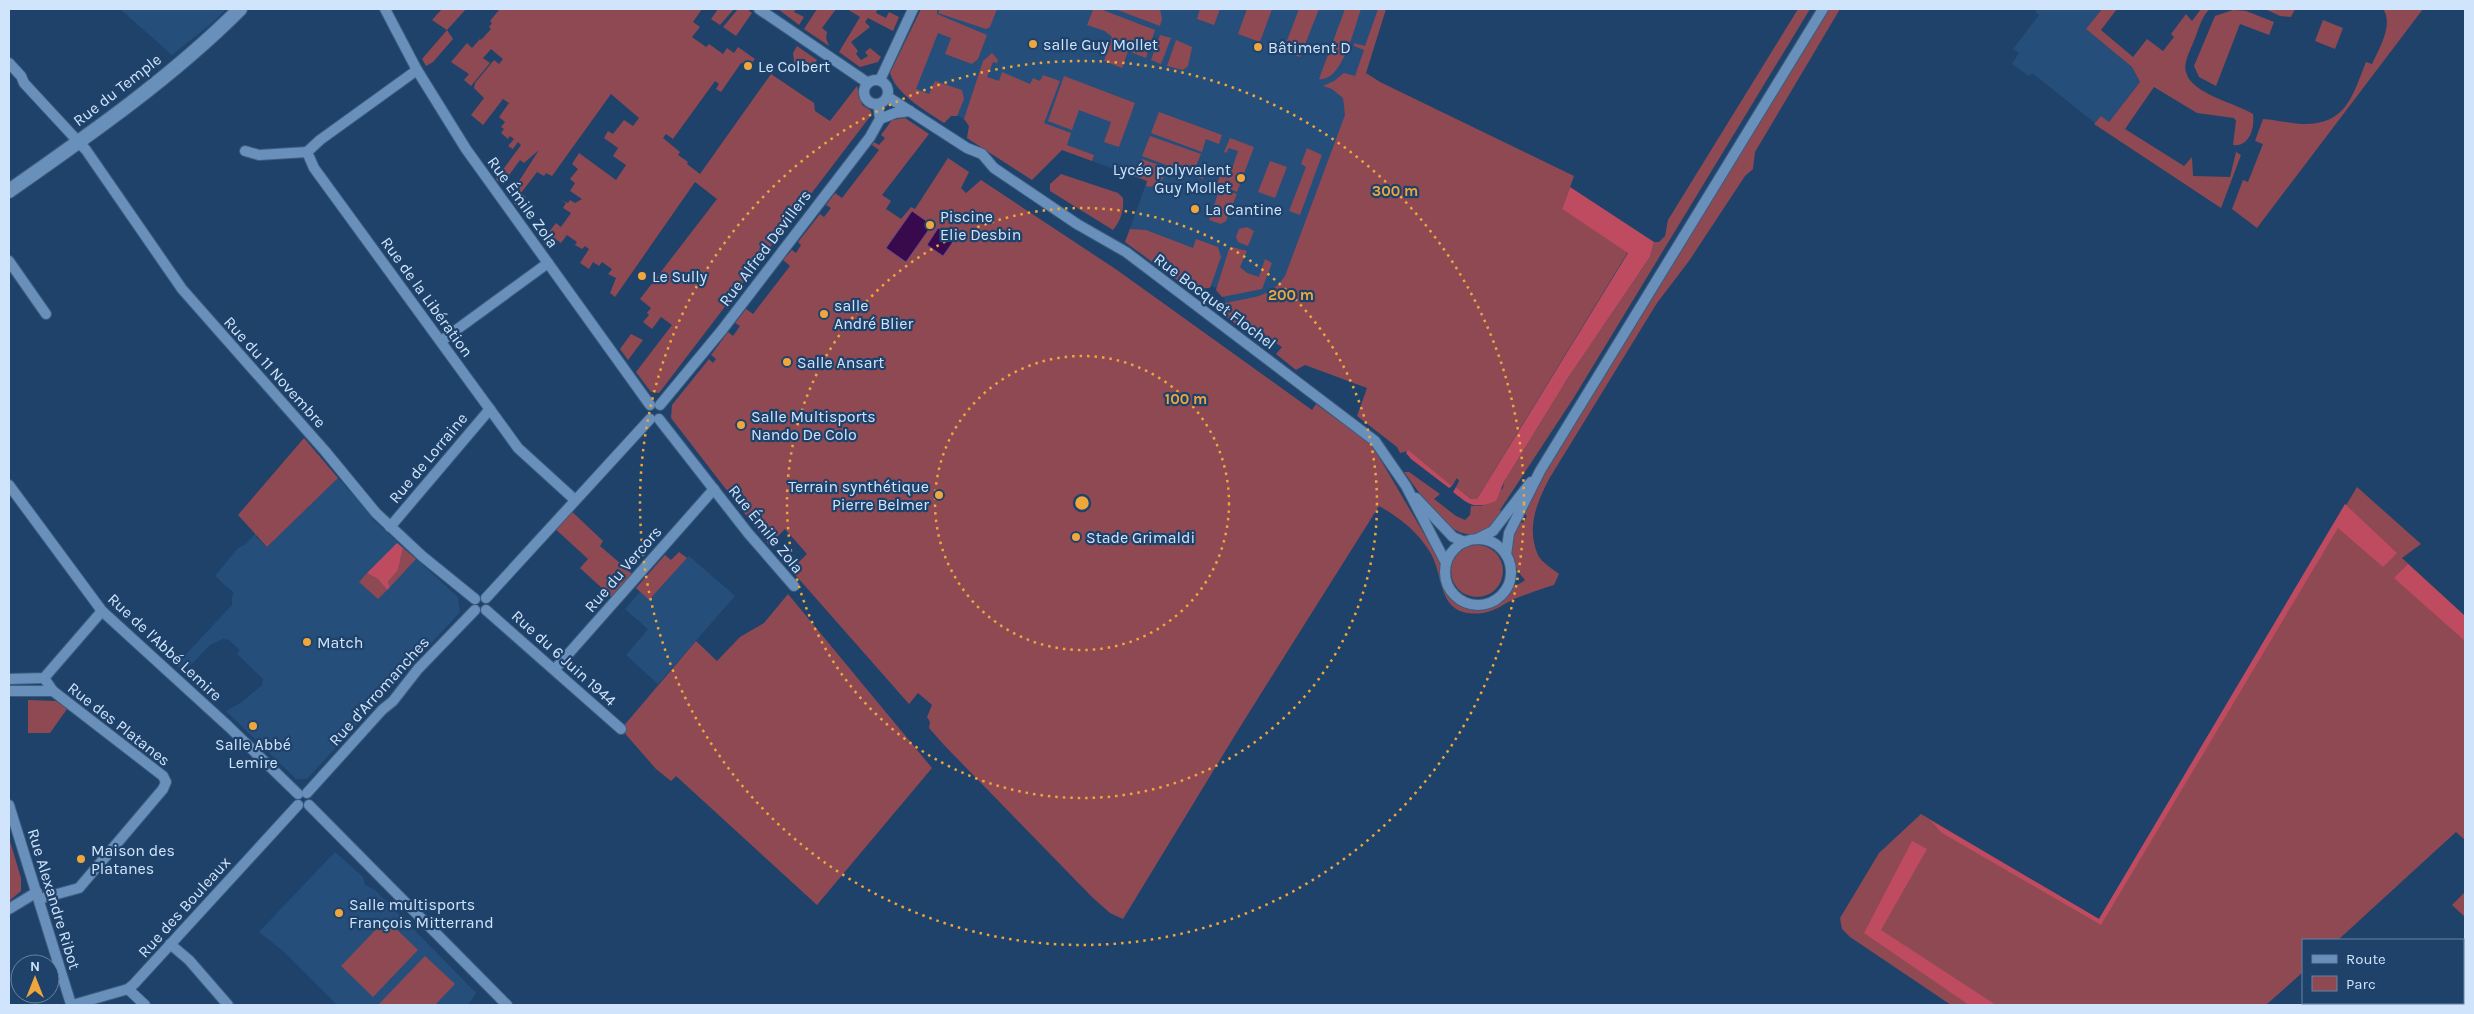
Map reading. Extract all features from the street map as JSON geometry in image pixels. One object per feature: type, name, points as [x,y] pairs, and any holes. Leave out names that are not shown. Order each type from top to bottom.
[{"type":"street","name":"Rue du Temple","points":[[9,191],[79,142],[187,56],[240,9]]},
{"type":"street","name":"Rue Émile Zola","points":[[385,9],[417,70],[466,149],[654,405]]},
{"type":"street","points":[[760,9],[868,83],[880,80]]},
{"type":"street","points":[[880,80],[913,9]]},
{"type":"street","points":[[1540,471],[1493,531],[1456,547],[1446,563],[1447,583],[1458,598],[1476,605],[1486,604],[1495,600],[1508,586],[1511,569],[1506,555],[1509,533],[1540,471],[1823,9]]},
{"type":"street","name":"Rue du 11 Novembre","points":[[9,63],[21,76],[24,84],[79,142],[182,289],[390,527],[467,595],[480,599]]},
{"type":"street","points":[[245,151],[259,155],[307,152],[320,140],[417,70]]},
{"type":"street","points":[[868,83],[865,95],[870,102],[878,104],[888,97],[886,85],[880,80]]},
{"type":"street","name":"Rue Bocquet Flochel","points":[[888,97],[967,148],[972,155],[986,161],[1077,224],[1126,252],[1350,420],[1381,448],[1406,486],[1446,563]]},
{"type":"street","points":[[878,104],[880,118],[910,111]]},
{"type":"street","name":"Rue Alfred Devillers","points":[[654,405],[722,330],[867,141],[880,118]]},
{"type":"street","name":"Rue de la Libération","points":[[307,152],[314,168],[518,448],[574,499]]},
{"type":"street","points":[[9,261],[46,314]]},
{"type":"street","points":[[441,341],[548,263]]},
{"type":"street","points":[[480,599],[488,606],[486,610],[478,612],[475,610],[473,603],[480,599],[574,499],[655,419],[663,414],[654,405],[646,412],[655,419]]},
{"type":"street","name":"Rue de Lorraine","points":[[390,527],[490,408]]},
{"type":"street","name":"Rue Émile Zola","points":[[655,419],[794,586]]},
{"type":"street","name":"Rue de l'Abbé Lemire","points":[[9,485],[102,611],[302,793]]},
{"type":"street","name":"Rue Bocquet Flochel","points":[[1406,486],[1439,525],[1453,538],[1464,542]]},
{"type":"street","name":"Rue du Vercors","points":[[555,669],[714,489]]},
{"type":"street","points":[[1477,539],[1494,544],[1506,555]]},
{"type":"street","name":"Rue d'Arromanches","points":[[302,793],[382,710],[393,702],[418,669],[475,610]]},
{"type":"street","name":"Rue du 6 Juin 1944","points":[[486,610],[621,729]]},
{"type":"street","points":[[9,679],[44,678],[102,611]]},
{"type":"street","points":[[44,678],[53,691]]},
{"type":"street","points":[[9,691],[53,691]]},
{"type":"street","name":"Rue des Platanes","points":[[38,896],[79,888],[163,789],[166,782],[163,776],[53,691]]},
{"type":"street","points":[[302,793],[296,799],[506,1005]]},
{"type":"street","name":"Rue des Bouleaux","points":[[73,1004],[128,988],[303,805]]},
{"type":"street","name":"Rue Alexandre Ribot","points":[[9,806],[73,1004]]},
{"type":"street","points":[[9,909],[38,896]]},
{"type":"street","points":[[170,944],[189,960],[228,1005]]},
{"type":"street","points":[[128,988],[145,1005]]},
{"type":"shaded area","points":[[120,9],[226,9],[212,23],[172,55]]},
{"type":"shaded area","name":"Lycée polyvalent Guy Mollet","points":[[921,9],[1386,9],[1366,73],[1380,82],[1279,345],[1275,343],[1270,350],[1220,312],[1222,304],[1225,303],[1224,297],[1222,297],[1217,288],[1211,286],[1196,294],[1125,242],[1147,181],[1062,150],[1032,180],[967,138],[969,126],[959,116],[952,116],[944,123],[914,103],[894,84],[890,73]]},
{"type":"shaded area","points":[[2036,9],[2102,9],[2086,29],[2132,67],[2140,82],[2109,122],[2101,116],[2095,123],[2032,73],[2029,76],[2012,64],[2019,53],[2013,49],[2039,15],[2035,11]]},
{"type":"shaded area","points":[[1570,187],[1654,242],[1650,257],[1568,378],[1504,482],[1496,501],[1482,505],[1473,505],[1453,492],[1456,487],[1471,499],[1477,499],[1628,253],[1562,209]]},
{"type":"shaded area","points":[[912,211],[932,225],[906,262],[886,248]]},
{"type":"shaded area","points":[[938,228],[955,239],[943,256],[927,245]]},
{"type":"shaded area","points":[[1408,450],[1452,486],[1449,488],[1411,459],[1406,453]]},
{"type":"shaded area","points":[[338,478],[372,516],[371,518],[458,597],[460,612],[307,779],[296,779],[226,711],[242,702],[262,685],[263,679],[237,654],[240,650],[229,640],[223,639],[210,645],[183,673],[176,665],[232,605],[234,593],[215,576],[238,548],[246,544],[256,533],[256,537],[267,547]]},
{"type":"shaded area","points":[[2345,504],[2397,553],[2383,567],[2338,528],[2101,925],[1942,833],[1930,820],[2099,919]]},
{"type":"shaded area","points":[[397,543],[403,548],[398,570],[388,582],[390,587],[387,590],[378,579],[367,573]]},
{"type":"shaded area","points":[[689,556],[735,596],[658,684],[626,655],[648,629],[625,609],[640,592],[649,600]]},
{"type":"shaded area","points":[[2408,564],[2465,616],[2465,641],[2394,578]]},
{"type":"shaded area","points":[[1912,841],[1927,849],[1881,930],[1996,1005],[1969,1005],[1864,933]]},
{"type":"shaded area","points":[[335,852],[363,877],[365,885],[375,890],[476,993],[468,1005],[337,1005],[283,951],[259,932]]},
{"type":"green space","points":[[442,9],[466,9],[447,30],[432,20]]},
{"type":"green space","points":[[498,9],[702,9],[693,22],[700,27],[692,37],[706,47],[709,44],[723,54],[727,48],[734,53],[738,47],[755,59],[750,65],[741,63],[721,92],[716,89],[719,84],[715,81],[673,139],[666,134],[663,138],[680,152],[678,155],[688,162],[687,164],[700,174],[771,74],[814,103],[815,111],[830,121],[857,86],[862,105],[870,110],[872,114],[659,393],[651,392],[636,372],[672,325],[661,317],[652,329],[643,322],[649,315],[647,313],[651,308],[640,299],[717,199],[695,182],[615,297],[610,293],[616,278],[608,274],[612,269],[602,262],[599,266],[593,262],[589,269],[580,263],[589,249],[585,246],[582,249],[575,245],[577,242],[567,235],[561,243],[554,238],[547,248],[542,241],[556,223],[561,227],[571,213],[563,208],[566,203],[561,200],[568,203],[570,200],[575,203],[582,199],[570,191],[575,183],[570,179],[578,169],[572,164],[579,153],[616,180],[626,165],[613,156],[618,148],[604,138],[608,131],[613,134],[624,120],[633,126],[639,118],[611,94],[552,176],[546,173],[544,176],[537,172],[521,193],[514,189],[539,150],[524,163],[520,160],[507,178],[503,175],[498,182],[496,179],[521,145],[518,142],[513,149],[508,146],[514,139],[510,136],[508,139],[501,133],[504,129],[501,127],[505,122],[499,117],[509,103],[503,99],[483,125],[471,115],[484,98],[474,88],[475,83],[494,60],[499,64],[503,59],[491,49],[483,58],[490,63],[471,86],[464,80],[469,74],[451,62],[467,43],[472,48],[491,29],[489,27],[492,23],[490,21]]},
{"type":"green space","points":[[718,9],[734,9],[720,25],[711,19]]},
{"type":"green space","points":[[738,9],[747,9],[752,13],[736,36],[723,27]]},
{"type":"green space","points":[[778,9],[796,9],[794,12],[804,17],[799,25]]},
{"type":"green space","points":[[817,9],[836,9],[822,28],[827,32],[826,38],[829,46],[804,29]]},
{"type":"green space","points":[[847,9],[875,9],[877,10],[876,13],[886,18],[889,12],[899,17],[893,31],[868,18],[865,22],[870,27],[851,42],[858,51],[856,54],[861,60],[868,56],[865,52],[870,48],[881,57],[878,62],[860,67],[839,52],[860,17]]},
{"type":"green space","points":[[921,9],[937,10],[937,14],[987,35],[978,59],[972,64],[945,54],[951,38],[938,33],[916,89],[929,94],[935,81],[962,90],[964,99],[957,116],[951,116],[944,123],[906,96],[899,89],[890,73]]},
{"type":"green space","points":[[940,9],[997,9],[990,27],[986,29],[938,13]]},
{"type":"green space","points":[[1100,9],[1155,30],[1146,58],[1128,51],[1122,68],[1104,61],[1112,37],[1105,31],[1087,25],[1093,10]]},
{"type":"green space","points":[[1115,9],[1160,9],[1162,19],[1160,26]]},
{"type":"green space","points":[[1200,9],[1220,9],[1214,25],[1197,19]]},
{"type":"green space","points":[[1247,9],[1272,9],[1260,42],[1238,34]]},
{"type":"green space","points":[[1299,9],[1319,9],[1300,57],[1283,51]]},
{"type":"green space","points":[[1345,9],[1361,9],[1351,40],[1341,63],[1334,72],[1327,78],[1319,79]]},
{"type":"green space","points":[[1378,9],[1386,9],[1366,73],[1380,82],[1574,176],[1562,209],[1628,252],[1477,499],[1471,499],[1456,487],[1459,481],[1457,478],[1452,486],[1408,451],[1400,453],[1397,447],[1357,416],[1367,388],[1305,365],[1296,370],[1276,354],[1282,347],[1276,343],[1270,350],[1220,312],[1222,304],[1265,294],[1279,284],[1285,276],[1345,115],[1343,98],[1332,89],[1323,86],[1334,81],[1344,73],[1355,76],[1364,50],[1354,46],[1354,43],[1365,46]]},
{"type":"green space","points":[[1798,9],[1810,9],[1573,399],[1500,510],[1502,513],[1488,528],[1474,534],[1460,532],[1447,525],[1435,513],[1404,472],[1409,472],[1440,494],[1434,499],[1456,516],[1465,520],[1470,515],[1471,506],[1481,506],[1503,488],[1504,482],[1568,378],[1650,257],[1654,242],[1659,242],[1665,236],[1668,220]]},
{"type":"green space","name":"Stade Grimaldi","points":[[1829,9],[1840,9],[1755,152],[1753,169],[1745,176],[1689,261],[1657,303],[1549,479],[1534,516],[1533,535],[1540,558],[1559,574],[1554,585],[1514,599],[1483,613],[1468,613],[1457,609],[1444,594],[1435,562],[1425,544],[1408,526],[1379,506],[1240,727],[1123,919],[1110,913],[1092,897],[944,745],[929,728],[930,722],[927,717],[932,705],[918,693],[909,704],[791,570],[807,554],[785,529],[769,545],[671,418],[672,405],[709,359],[713,363],[716,359],[711,355],[728,332],[733,336],[740,326],[735,323],[746,309],[753,314],[790,266],[783,260],[792,250],[796,253],[801,245],[798,242],[820,214],[824,217],[831,208],[826,205],[835,193],[842,198],[879,150],[872,145],[874,142],[879,145],[885,138],[881,135],[892,120],[905,118],[929,134],[882,195],[891,201],[886,209],[901,219],[911,207],[915,209],[948,158],[969,172],[961,188],[966,193],[981,180],[1117,270],[1312,410],[1316,404],[1372,445],[1440,561],[1444,583],[1449,593],[1462,606],[1472,609],[1483,609],[1495,604],[1525,580],[1515,566],[1512,552],[1512,545],[1519,521],[1523,523],[1527,516],[1524,513],[1550,464]]},
{"type":"green space","points":[[2102,9],[2117,9],[2101,30],[2133,57],[2147,39],[2163,51],[2174,37],[2171,34],[2186,14],[2192,21],[2201,9],[2210,9],[2202,20],[2189,53],[2185,65],[2186,72],[2190,80],[2205,92],[2253,114],[2250,136],[2243,143],[2233,145],[2236,121],[2234,118],[2197,113],[2154,87],[2125,129],[2184,166],[2192,157],[2193,176],[2230,177],[2236,152],[2241,155],[2221,208],[2094,124],[2101,116],[2109,122],[2140,82],[2132,67],[2086,29]]},
{"type":"green space","points":[[2265,9],[2295,9],[2291,17],[2280,16]]},
{"type":"green space","points":[[2383,9],[2423,9],[2257,228],[2232,209],[2243,180],[2248,182],[2263,144],[2255,141],[2263,119],[2302,124],[2317,123],[2329,120],[2338,114],[2351,97],[2366,62],[2372,64],[2381,44],[2387,22]]},
{"type":"green space","points":[[2233,10],[2246,11],[2274,22],[2269,35],[2240,24],[2216,86],[2199,77],[2194,66],[2215,16]]},
{"type":"green space","points":[[2323,20],[2343,28],[2335,49],[2315,41]]},
{"type":"green space","points":[[447,30],[453,39],[433,62],[426,66],[422,59]]},
{"type":"green space","points":[[1160,35],[1171,38],[1161,64],[1151,60]]},
{"type":"green space","points":[[1176,40],[1192,47],[1188,66],[1183,70],[1167,66]]},
{"type":"green space","points":[[797,46],[817,60],[814,65],[800,66],[794,62],[793,53]]},
{"type":"green space","points":[[992,53],[998,60],[997,63],[993,62],[987,77],[999,81],[1002,72],[1030,84],[1033,78],[1040,81],[1043,75],[1060,81],[1044,123],[1071,133],[1067,145],[1094,155],[1092,161],[1062,150],[1032,180],[967,138],[969,126],[964,119],[983,61]]},
{"type":"green space","points":[[1064,76],[1135,103],[1119,147],[1104,142],[1111,122],[1079,110],[1072,130],[1048,121]]},
{"type":"green space","points":[[1159,112],[1222,135],[1219,144],[1206,139],[1202,152],[1151,133]]},
{"type":"green space","points":[[1150,136],[1201,154],[1196,166],[1206,170],[1203,179],[1142,156]]},
{"type":"green space","points":[[1230,138],[1254,147],[1237,192],[1217,184],[1220,176],[1229,178],[1238,151],[1229,148],[1226,153],[1224,152]]},
{"type":"green space","points":[[1307,148],[1322,155],[1300,215],[1289,211],[1306,167],[1301,164]]},
{"type":"green space","points":[[1142,159],[1167,168],[1158,185],[1146,186],[1147,181],[1134,176]]},
{"type":"green space","points":[[1270,161],[1287,167],[1275,198],[1258,192]]},
{"type":"green space","points":[[1061,174],[1118,193],[1123,198],[1121,215],[1113,230],[1050,191],[1050,184]]},
{"type":"green space","points":[[1220,188],[1237,194],[1226,221],[1221,224],[1209,220]]},
{"type":"green space","points":[[521,193],[526,197],[518,208],[514,203]]},
{"type":"green space","points":[[1247,227],[1254,231],[1248,246],[1238,242],[1236,237],[1239,229]]},
{"type":"green space","points":[[1130,229],[1146,230],[1193,248],[1196,239],[1218,247],[1221,257],[1210,288],[1202,288],[1196,294],[1125,242]]},
{"type":"green space","points":[[1232,247],[1247,251],[1240,267],[1247,273],[1259,277],[1265,259],[1272,263],[1262,289],[1222,297],[1216,290],[1229,249]]},
{"type":"green space","points":[[631,334],[643,340],[628,360],[620,349]]},
{"type":"green space","points":[[304,438],[338,478],[267,547],[238,515]]},
{"type":"green space","points":[[2357,487],[2421,544],[2402,558],[2465,616],[2465,840],[2456,832],[2339,939],[2302,939],[2302,973],[2266,1005],[1951,1005],[1850,937],[1842,929],[1840,918],[1879,853],[1921,814],[2099,919]]},
{"type":"green space","points":[[567,507],[603,541],[600,546],[636,577],[616,601],[580,568],[588,559],[551,525]]},
{"type":"green space","points":[[1477,545],[1491,549],[1499,557],[1503,571],[1499,585],[1491,593],[1477,597],[1463,593],[1455,585],[1451,571],[1455,557],[1463,549]]},
{"type":"green space","points":[[403,548],[416,559],[390,587],[388,582],[398,570]]},
{"type":"green space","points":[[679,552],[687,558],[649,600],[636,588],[665,555],[671,560]]},
{"type":"green space","points":[[367,573],[378,579],[387,590],[378,599],[359,582]]},
{"type":"green space","points":[[788,594],[932,768],[817,905],[676,776],[671,781],[656,769],[621,729],[696,641],[717,661],[740,637],[764,623]]},
{"type":"green space","points":[[28,700],[56,701],[67,709],[50,733],[28,733]]},
{"type":"green space","points":[[9,838],[21,878],[21,891],[9,901]]},
{"type":"green space","points":[[2465,892],[2465,917],[2452,905]]},
{"type":"green space","points":[[386,919],[418,950],[373,997],[341,966]]},
{"type":"green space","points":[[425,956],[455,984],[435,1005],[378,1005]]},
{"type":"green space","points":[[2422,1004],[2424,1005],[2342,1005]]},
{"type":"place","name":"salle Guy Mollet","points":[[1033,44]]},
{"type":"place","name":"Bâtiment D","points":[[1258,47]]},
{"type":"place","name":"Le Colbert","points":[[748,66]]},
{"type":"place","name":"Lycée polyvalent Guy Mollet","points":[[1241,178]]},
{"type":"place","name":"La Cantine","points":[[1195,209]]},
{"type":"place","name":"Piscine Elie Desbin","points":[[930,225]]},
{"type":"place","name":"Le Sully","points":[[642,276]]},
{"type":"place","name":"salle André Blier","points":[[824,314]]},
{"type":"place","name":"Salle Ansart","points":[[787,362]]},
{"type":"place","name":"Salle Multisports Nando De Colo","points":[[741,425]]},
{"type":"place","name":"Terrain synthétique Pierre Belmer","points":[[939,495]]},
{"type":"place","name":"Stade Grimaldi","points":[[1076,537]]},
{"type":"place","name":"Match","points":[[307,642]]},
{"type":"place","name":"Salle Abbé Lemire","points":[[253,726]]},
{"type":"place","name":"Maison des Platanes","points":[[81,859]]},
{"type":"place","name":"Salle multisports François Mitterrand","points":[[339,913]]}]
